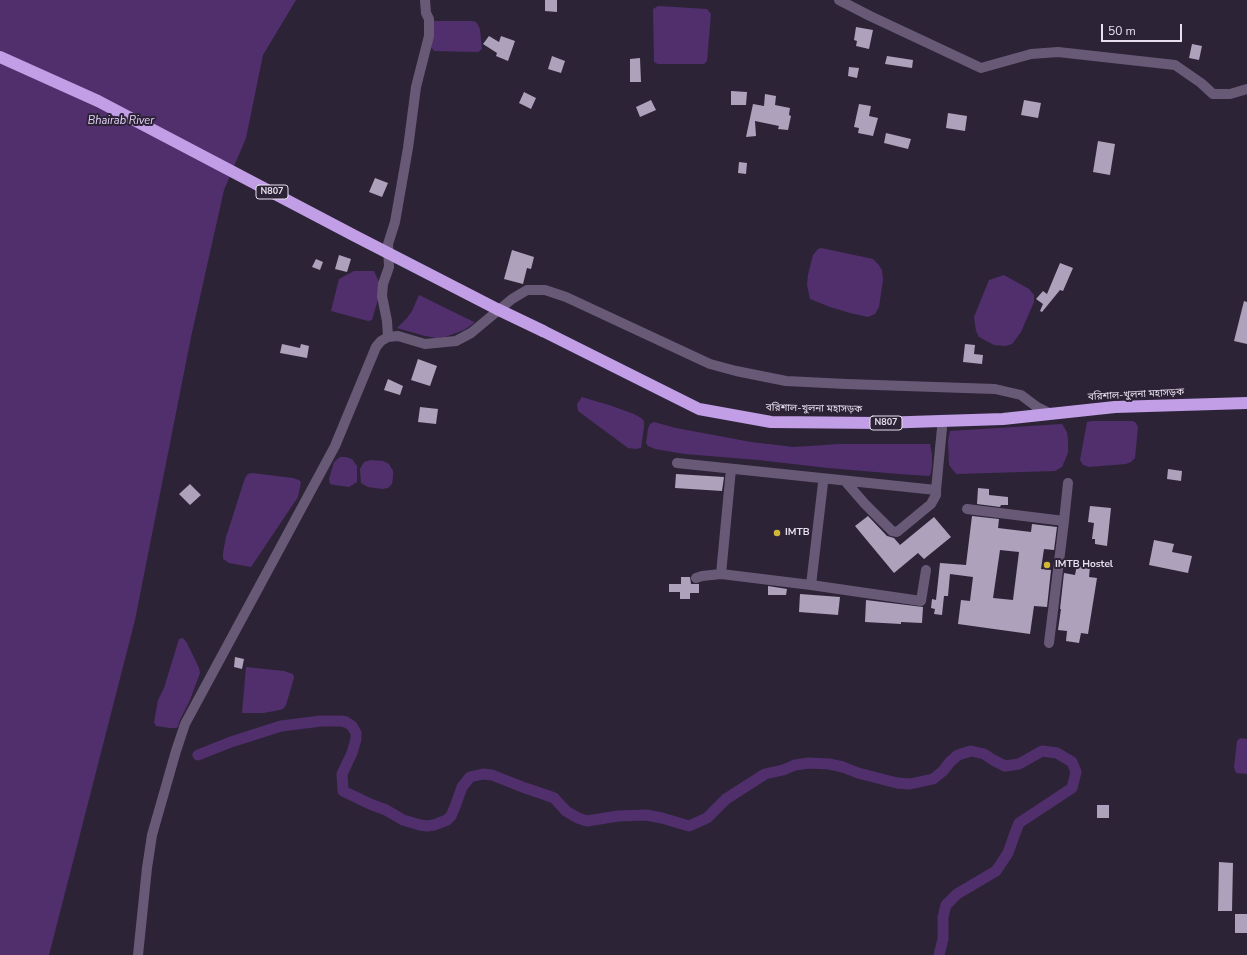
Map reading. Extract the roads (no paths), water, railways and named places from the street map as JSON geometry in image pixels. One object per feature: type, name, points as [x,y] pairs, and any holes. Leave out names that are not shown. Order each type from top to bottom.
[{"type":"highway","name":"বরিশাল-খুলনা মহাসড়ক","points":[[0,57],[98,101],[490,306],[699,409],[772,422],[879,423],[1003,419],[1115,407],[1247,403]]},
{"type":"street","points":[[388,337],[387,321],[382,296],[382,284],[389,267],[388,244],[395,222],[408,148],[416,87],[429,36],[429,19],[426,13],[425,0]]},
{"type":"street","points":[[839,0],[981,68],[1031,54],[1058,52],[1175,65],[1214,94],[1230,94],[1247,89]]},
{"type":"street","points":[[138,955],[152,835],[184,724],[335,446],[376,347],[388,337],[398,336],[425,344],[456,341],[471,333],[512,299],[527,290],[545,290],[566,297],[710,364],[736,371],[786,380],[846,384],[995,389],[1021,395],[1037,407],[1051,414]]},
{"type":"street","points":[[845,481],[892,531],[897,532],[931,504],[936,495],[942,428]]},
{"type":"street","points":[[677,463],[936,490]]},
{"type":"street","points":[[721,574],[731,469]]},
{"type":"street","points":[[811,585],[822,483]]},
{"type":"street","points":[[1049,643],[1068,483]]},
{"type":"street","points":[[967,509],[1064,520]]},
{"type":"street","points":[[696,578],[721,574],[921,601],[926,570]]},
{"type":"water","name":"Bhairab River","points":[[0,0],[296,0],[263,55],[246,138],[224,190],[191,337],[135,620],[49,955],[0,955]]},
{"type":"water","points":[[658,6],[707,9],[711,14],[707,61],[704,64],[658,64],[654,62],[653,9]]},
{"type":"water","points":[[432,22],[476,22],[480,29],[482,49],[478,52],[434,51],[431,47]]},
{"type":"water","points":[[821,248],[873,259],[878,264],[882,270],[883,280],[879,307],[875,314],[868,317],[850,313],[810,299],[807,285],[808,275],[813,255],[818,249]]},
{"type":"water","points":[[354,271],[374,271],[379,282],[381,289],[372,320],[368,321],[331,311],[339,279]]},
{"type":"water","points":[[1004,275],[1029,289],[1034,295],[1034,302],[1021,332],[1012,344],[1006,346],[994,345],[979,337],[976,331],[974,317],[989,280]]},
{"type":"water","points":[[419,295],[474,323],[464,330],[445,337],[437,338],[397,328],[412,311]]},
{"type":"water","points":[[582,397],[612,406],[641,418],[644,421],[644,427],[641,448],[628,448],[578,411],[577,404]]},
{"type":"water","points":[[1133,421],[1136,423],[1138,427],[1135,458],[1126,464],[1089,467],[1083,465],[1080,460],[1087,422]]},
{"type":"water","points":[[654,422],[676,428],[751,442],[794,447],[839,444],[930,444],[932,454],[931,473],[929,476],[828,468],[685,454],[655,449],[648,446],[646,443],[648,429],[650,424]]},
{"type":"water","points":[[1062,424],[1067,432],[1068,453],[1062,467],[1055,471],[956,474],[949,465],[948,441],[950,431]]},
{"type":"water","points":[[340,457],[352,459],[357,466],[357,482],[349,487],[330,484],[329,479],[334,462]]},
{"type":"water","points":[[371,460],[383,461],[389,464],[393,471],[393,477],[392,484],[388,488],[382,489],[368,487],[361,483],[360,469],[364,462]]},
{"type":"water","points":[[252,473],[293,478],[301,482],[298,497],[251,567],[229,563],[223,559],[223,553],[226,537],[245,478],[248,474]]},
{"type":"water","points":[[183,638],[187,643],[200,673],[178,727],[170,728],[156,726],[154,722],[158,700],[164,688],[179,639]]},
{"type":"water","points":[[246,667],[284,671],[293,674],[294,678],[286,705],[283,709],[263,713],[242,713]]},
{"type":"water","points":[[1240,738],[1247,739],[1247,774],[1236,773],[1234,767],[1237,741]]},
{"type":"waterway","points":[[198,755],[231,742],[281,726],[321,721],[346,722],[352,726],[356,733],[356,739],[352,753],[342,774],[343,791],[386,810],[403,820],[427,826],[447,820],[451,816],[462,787],[470,777],[483,774],[492,775],[554,798],[566,811],[587,821],[618,816],[646,815],[689,826],[707,818],[726,799],[765,774],[783,770],[795,765],[809,763],[829,764],[897,783],[910,784],[933,779],[958,755],[971,751],[984,754],[1005,766],[1019,764],[1042,751],[1057,753],[1072,762],[1076,772],[1072,788],[1019,823],[1008,853],[996,871],[957,894],[946,905],[943,917],[943,939],[939,955]]},
{"type":"place","name":"IMTB","points":[[777,533]]},
{"type":"place","name":"IMTB Hostel","points":[[1047,565]]}]
